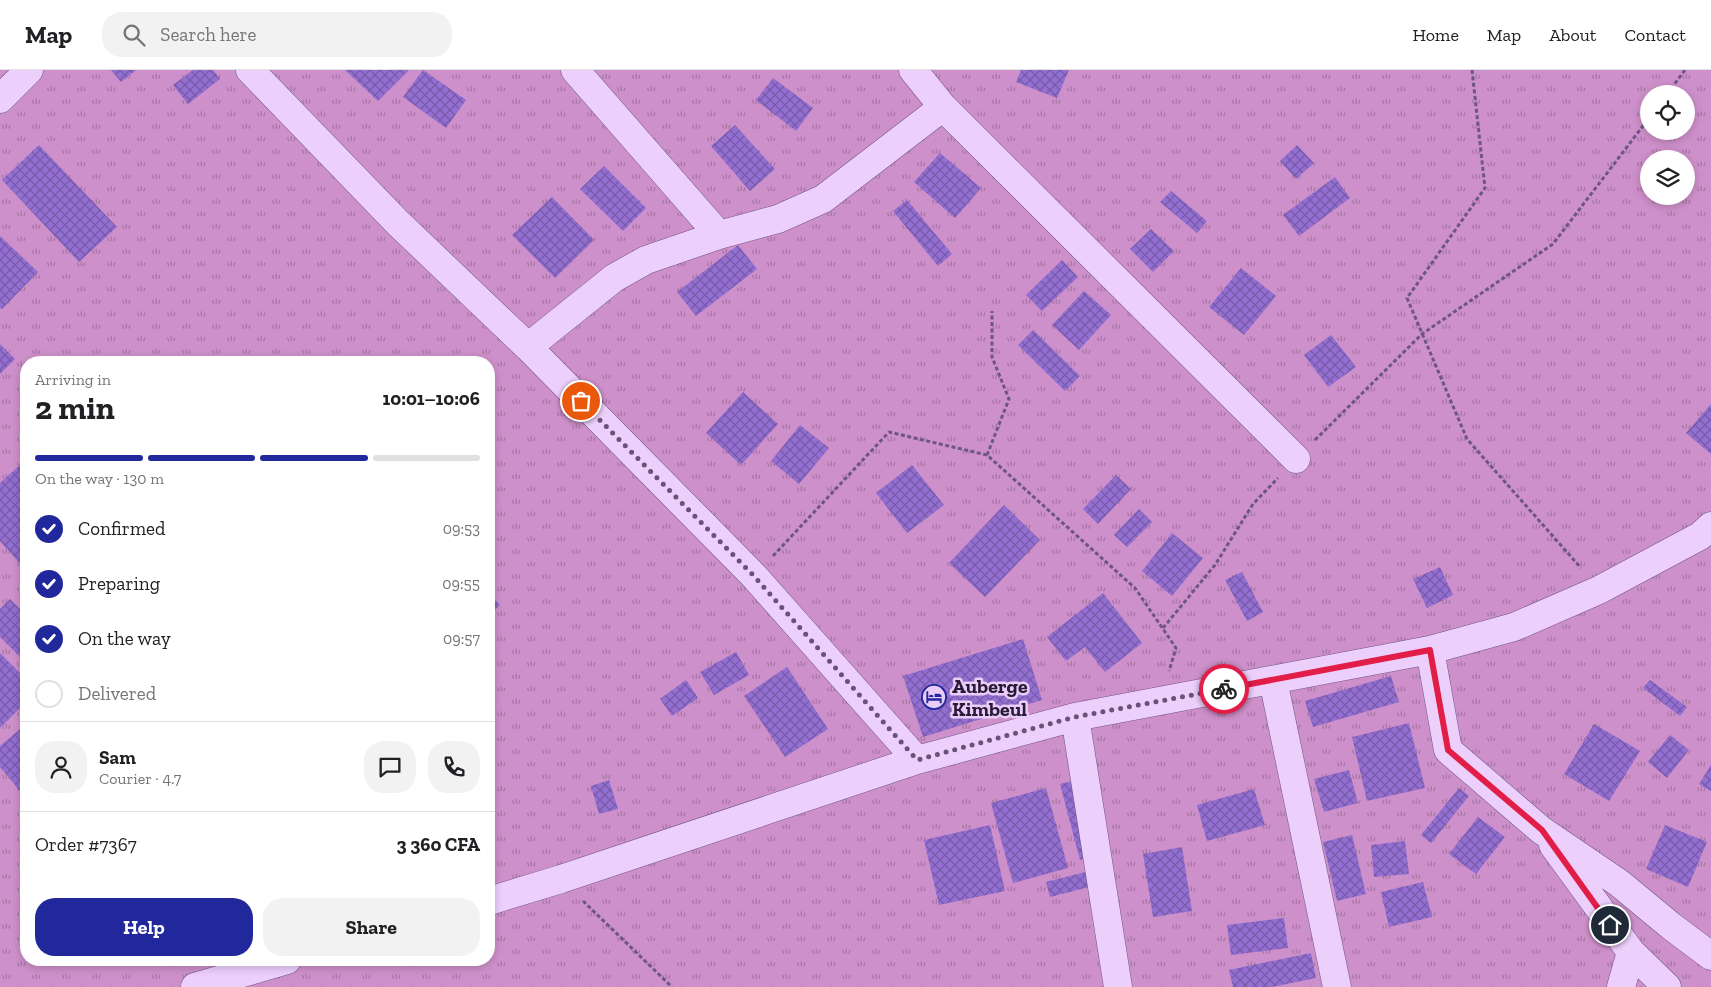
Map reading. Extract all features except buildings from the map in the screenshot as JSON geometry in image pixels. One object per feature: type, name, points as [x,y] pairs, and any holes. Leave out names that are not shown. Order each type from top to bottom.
[{"type":"street","points":[[0,99],[29,70]]},
{"type":"street","points":[[250,70],[398,223],[528,347],[754,576],[917,760]]},
{"type":"street","points":[[576,70],[719,235]]},
{"type":"street","points":[[913,70],[943,107],[1296,459]]},
{"type":"street","points":[[528,347],[614,278],[646,260],[719,235],[778,219],[823,199],[943,107]]},
{"type":"street","points":[[495,899],[561,879],[917,760],[1075,717],[1430,650],[1514,627],[1599,590],[1700,536],[1711,526]]},
{"type":"street","points":[[1430,650],[1448,750],[1542,830],[1619,884],[1711,956]]},
{"type":"street","points":[[1274,680],[1337,987]]},
{"type":"street","points":[[1075,717],[1118,987]]},
{"type":"street","points":[[1542,830],[1631,952],[1667,987]]},
{"type":"street","points":[[1621,987],[1631,952]]},
{"type":"street","points":[[195,987],[267,966]]},
{"type":"path","points":[[1472,70],[1485,188],[1406,298],[1467,440],[1599,590]]},
{"type":"path","points":[[1674,85],[1685,70]]},
{"type":"path","points":[[1163,628],[1215,565],[1253,504],[1296,459],[1422,334],[1553,244],[1640,130]]},
{"type":"path","points":[[987,455],[1009,399],[992,357],[992,311]]},
{"type":"path","points":[[754,576],[889,432],[987,455],[1135,588],[1176,648],[1160,700]]},
{"type":"path","points":[[561,879],[672,987]]},
{"type":"green space","points":[[0,70],[1711,70],[1711,987],[0,987]]},
{"type":"way so far","points":[[581,401],[754,576],[917,760],[1075,717],[1224,689]]},
{"type":"place","name":"Auberge Kimbeul","points":[[934,697]]},
{"type":"route","points":[[1224,689],[1430,650],[1448,750],[1542,830],[1610,925]]}]
